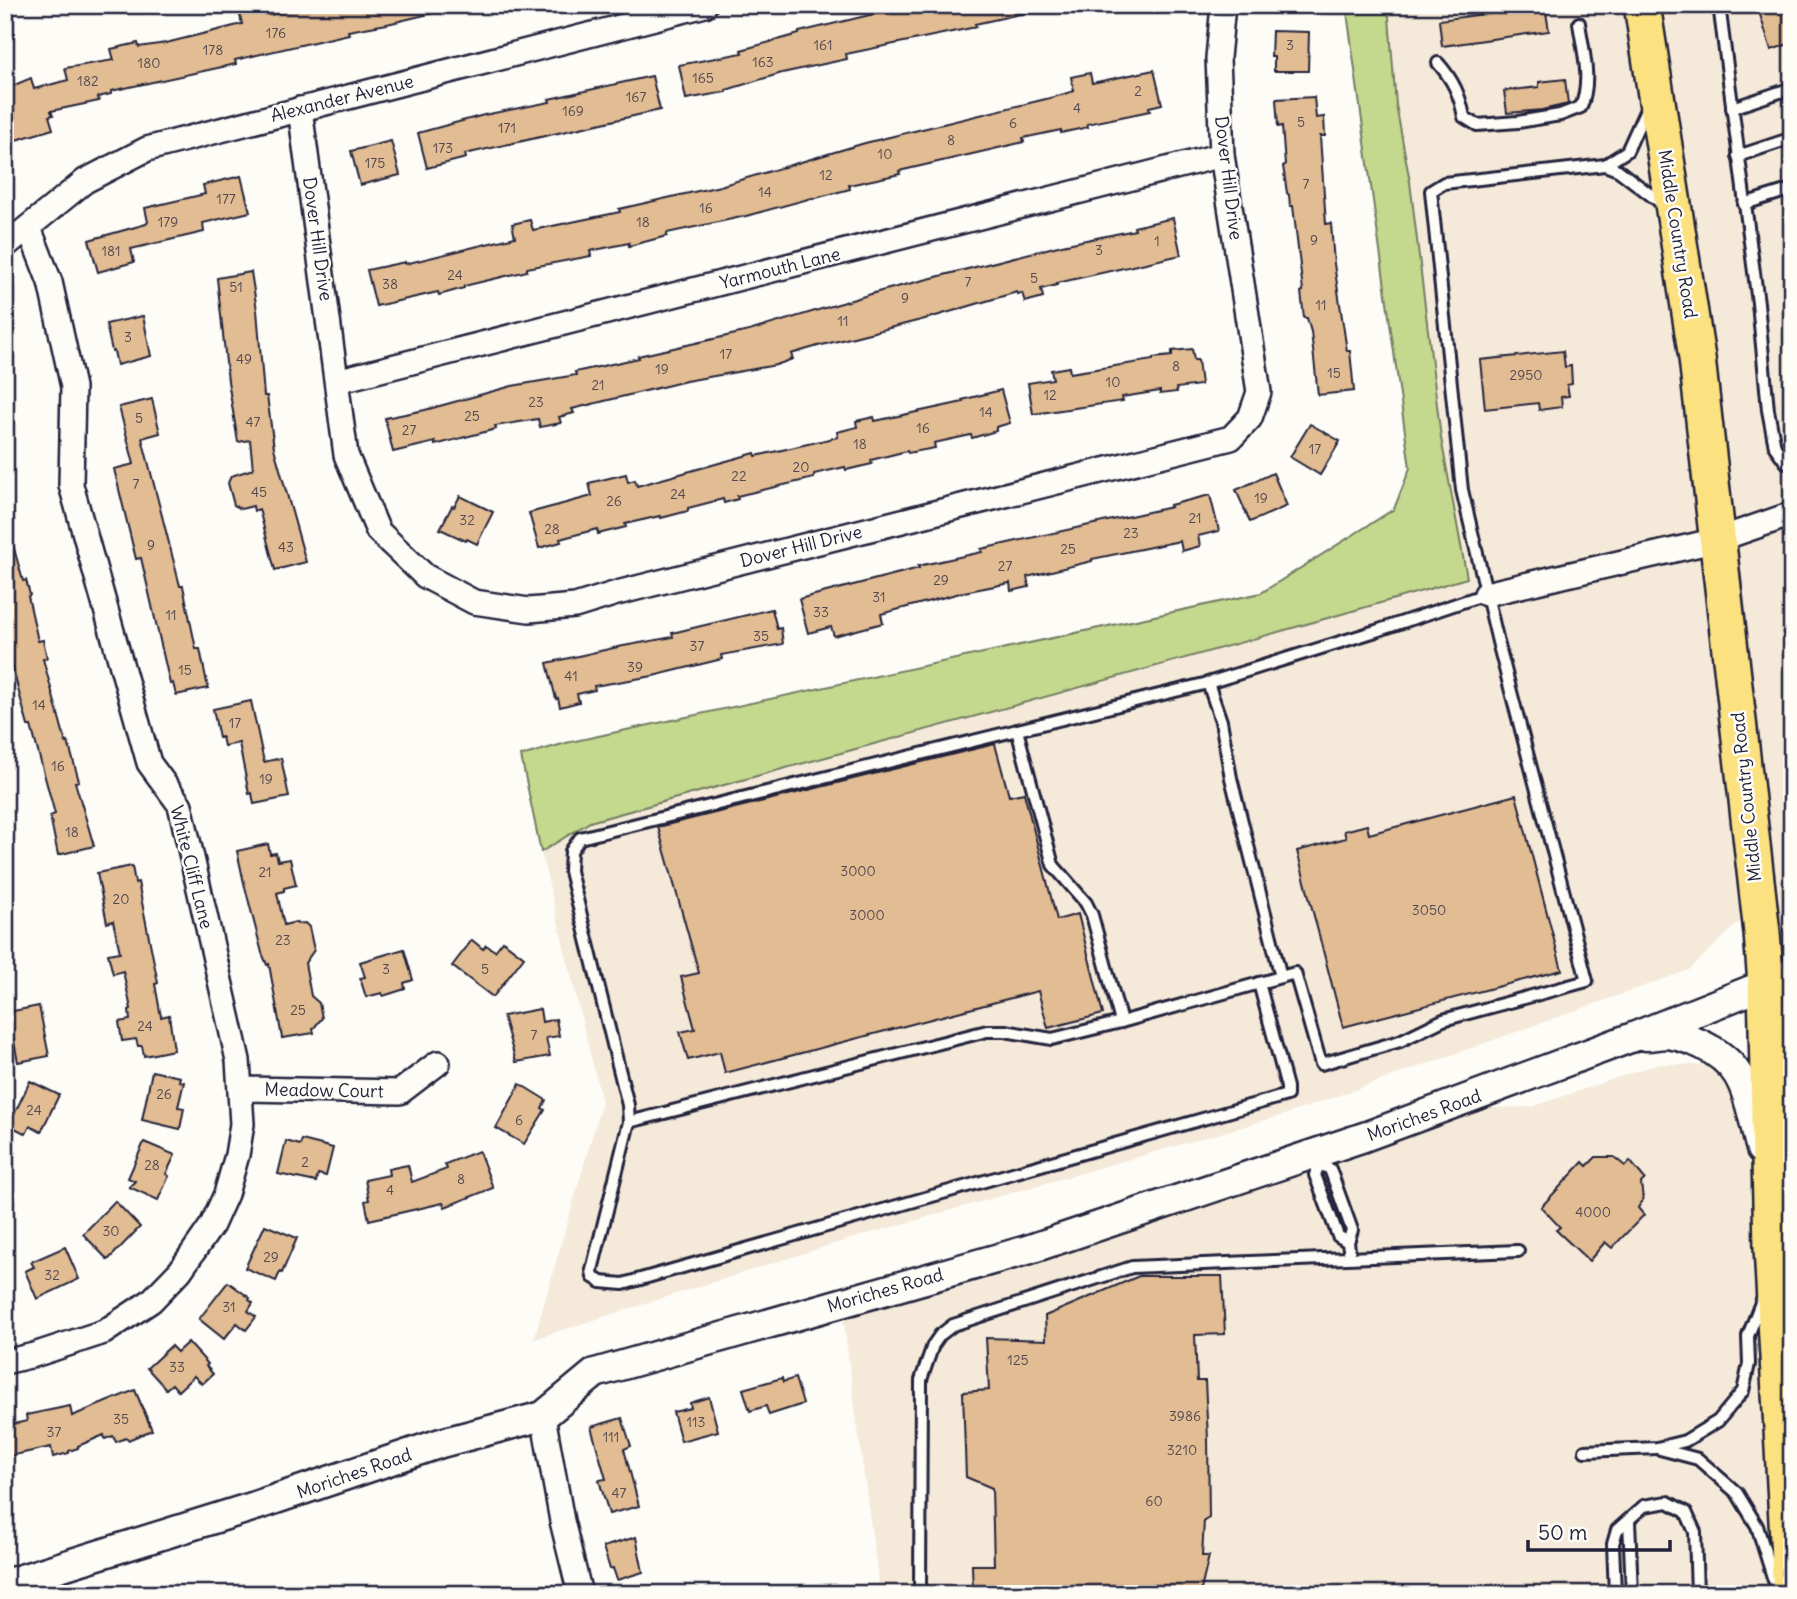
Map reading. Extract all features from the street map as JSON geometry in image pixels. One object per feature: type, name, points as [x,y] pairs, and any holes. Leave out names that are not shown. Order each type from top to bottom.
[{"type":"main road","name":"Middle Country Road","points":[[1642,5],[1697,358],[1717,540],[1783,978],[1771,1186],[1773,1271],[1791,1594]]},
{"type":"street","name":"Alexander Avenue","points":[[5,246],[85,181],[147,149],[705,5]]},
{"type":"street","name":"Dover Hill Drive","points":[[300,108],[346,455],[379,531],[425,576],[474,602],[529,610],[575,606],[617,593],[1231,438],[1250,418],[1259,392],[1222,155],[1218,58],[1223,5]]},
{"type":"street","name":"Yarmouth Lane","points":[[337,381],[1222,155]]},
{"type":"street","name":"White Cliff Lane","points":[[5,1362],[34,1356],[104,1332],[151,1301],[180,1271],[212,1225],[226,1194],[242,1124],[242,1089],[238,1060],[180,805],[149,763],[71,485],[73,387],[50,282],[29,228]]},
{"type":"street","points":[[1486,594],[1717,540],[1792,514]]},
{"type":"street","name":"Moriches Road","points":[[5,1584],[255,1506],[441,1443],[543,1416],[595,1373],[1027,1250],[1317,1158],[1783,978]]},
{"type":"street","points":[[1633,1037],[1667,1034],[1712,1049],[1727,1062],[1743,1083],[1771,1186]]},
{"type":"street","name":"Meadow Court","points":[[242,1089],[400,1092],[438,1063]]},
{"type":"street","points":[[543,1416],[562,1521],[580,1594]]},
{"type":"lane","points":[[1719,5],[1758,303],[1768,410],[1775,447],[1786,461],[1792,460]]},
{"type":"lane","points":[[1438,63],[1452,79],[1464,117],[1477,125],[1560,116],[1581,107],[1586,94],[1587,76],[1579,23]]},
{"type":"lane","points":[[629,1122],[986,1031],[1004,1031],[1052,1039],[1121,1023],[1295,973],[1321,1064],[1400,1041],[1443,1020],[1587,981],[1486,594],[1462,490],[1431,191],[1444,183],[1605,165],[1627,151],[1655,88]]},
{"type":"lane","points":[[1732,108],[1792,88]]},
{"type":"lane","points":[[1738,156],[1792,138]]},
{"type":"lane","points":[[1605,165],[1618,170],[1674,213]]},
{"type":"lane","points":[[1744,204],[1792,189]]},
{"type":"lane","points":[[1259,984],[1287,1095],[623,1284],[601,1282],[593,1278],[592,1270],[629,1122],[628,1105],[570,871],[571,851],[580,838],[1208,683],[1486,594]]},
{"type":"lane","points":[[1208,683],[1221,721],[1231,778],[1281,977]]},
{"type":"lane","points":[[1017,730],[1053,865],[1086,903],[1092,915],[1121,1023]]},
{"type":"lane","points":[[1317,1158],[1330,1169],[1352,1230],[1348,1242],[1350,1257]]},
{"type":"lane","points":[[919,1594],[921,1380],[933,1345],[940,1335],[953,1325],[1132,1266],[1518,1251]]},
{"type":"lane","points":[[1585,1451],[1657,1448],[1685,1441],[1718,1421],[1744,1391],[1749,1364],[1748,1336],[1773,1271]]},
{"type":"lane","points":[[1657,1448],[1698,1459],[1737,1493],[1757,1526],[1779,1594]]},
{"type":"lane","points":[[1615,1594],[1613,1545],[1617,1530],[1644,1506],[1668,1502],[1686,1512],[1695,1532],[1697,1594]]},
{"type":"lane","points":[[1629,1520],[1632,1594]]},
{"type":"shaded area","points":[[1388,5],[1792,5],[1792,1594],[880,1594],[840,1295],[1448,1109],[1532,1107],[1657,1064],[1719,1066],[1768,1089],[1757,905],[1689,970],[1287,1114],[833,1244],[534,1339],[602,1102],[541,852],[590,822],[1467,578],[1441,438],[1410,182],[1396,106]]},
{"type":"green space","points":[[1346,5],[1388,5],[1396,105],[1410,182],[1441,438],[1467,578],[590,822],[541,852],[521,756],[566,743],[1261,593],[1394,509],[1410,468]]},
{"type":"building","points":[[246,5],[267,5],[269,15],[312,5],[442,5],[442,11],[348,31],[349,34],[235,60],[236,64],[111,91],[111,94],[98,97],[99,101],[51,111],[53,115],[49,116],[53,129],[16,140],[5,105],[5,89],[31,78],[34,89],[68,80],[65,68],[114,60],[111,49],[138,43],[139,47],[166,43],[242,24],[239,11],[247,9]]},
{"type":"building","points":[[911,5],[1028,5],[1029,12],[975,24],[976,27],[846,54],[847,59],[782,73],[726,92],[686,99],[679,65],[742,53],[741,50],[799,32]]},
{"type":"building","points":[[1757,5],[1792,5],[1792,43],[1771,50]]},
{"type":"building","points":[[1545,6],[1549,31],[1442,46],[1439,20]]},
{"type":"building","points":[[1272,31],[1309,32],[1308,71],[1274,71],[1274,57],[1271,57]]},
{"type":"building","points":[[1154,70],[1162,104],[1149,107],[1150,111],[1087,124],[1088,127],[1061,133],[1061,130],[1023,138],[1024,142],[899,171],[900,174],[849,185],[850,189],[812,199],[667,233],[667,236],[629,246],[629,243],[590,251],[591,256],[527,268],[527,271],[464,286],[439,295],[438,292],[376,306],[367,270],[405,264],[515,237],[512,224],[530,220],[533,230],[620,212],[619,209],[720,186],[865,143],[1054,97],[1074,91],[1071,77],[1090,73],[1092,83]]},
{"type":"building","points":[[652,76],[660,110],[465,154],[466,158],[427,168],[418,133]]},
{"type":"building","points":[[1565,79],[1568,104],[1542,110],[1507,113],[1504,91],[1539,87],[1539,82]]},
{"type":"building","points":[[1314,97],[1316,118],[1324,117],[1325,136],[1320,136],[1326,224],[1331,223],[1334,264],[1347,351],[1350,351],[1354,391],[1318,395],[1311,332],[1307,318],[1304,318],[1293,206],[1290,206],[1287,193],[1282,126],[1278,127],[1276,99]]},
{"type":"building","points":[[391,141],[400,175],[360,185],[351,151]]},
{"type":"building","points":[[241,176],[250,212],[203,223],[204,232],[131,249],[134,262],[98,272],[89,240],[146,224],[148,222],[145,208],[205,194],[203,185]]},
{"type":"building","points":[[1173,218],[1181,255],[1057,283],[1041,289],[1043,297],[1025,302],[1022,293],[1017,292],[791,354],[793,359],[776,365],[686,381],[572,409],[574,413],[559,417],[561,423],[540,427],[538,419],[495,426],[496,429],[435,445],[435,442],[393,452],[385,418],[512,386],[576,375],[575,372],[749,331],[881,291],[1062,245],[1135,230],[1134,227]]},
{"type":"building","points":[[251,272],[264,396],[267,396],[274,448],[306,562],[275,570],[259,509],[254,511],[253,506],[241,509],[234,505],[228,483],[231,476],[253,469],[250,440],[238,442],[228,381],[217,278]]},
{"type":"building","points":[[143,316],[151,356],[117,365],[106,324]]},
{"type":"building","points":[[1192,349],[1194,360],[1198,360],[1201,385],[1176,388],[1177,392],[1160,394],[1160,391],[1122,397],[1123,401],[1033,414],[1028,383],[1053,379],[1051,370],[1069,367],[1070,373],[1153,360],[1172,356],[1172,351]]},
{"type":"building","points":[[1563,351],[1565,367],[1571,366],[1572,384],[1567,385],[1569,396],[1561,397],[1562,407],[1539,410],[1538,403],[1485,409],[1480,360]]},
{"type":"building","points":[[1001,390],[1010,423],[996,427],[996,431],[972,438],[971,435],[934,443],[935,448],[907,451],[871,460],[872,464],[814,474],[814,478],[737,496],[738,499],[724,503],[723,499],[661,518],[660,516],[625,524],[626,527],[598,534],[597,529],[539,548],[529,513],[592,496],[589,483],[626,474],[628,482],[635,480],[637,486],[755,453],[756,456],[838,437],[837,432],[857,427],[856,421],[874,417],[875,421],[963,402],[962,400]]},
{"type":"building","points":[[152,399],[160,433],[142,438],[180,586],[183,586],[196,649],[200,649],[208,688],[176,695],[173,683],[170,684],[141,558],[136,559],[114,469],[134,464],[119,407]]},
{"type":"building","points":[[1310,424],[1340,441],[1320,475],[1290,457]]},
{"type":"building","points":[[1273,473],[1287,506],[1250,522],[1236,490]]},
{"type":"building","points":[[1210,495],[1219,531],[1198,536],[1200,546],[1182,551],[1180,541],[1092,559],[1027,577],[1029,587],[1011,591],[1010,583],[964,592],[881,614],[883,623],[834,636],[831,627],[808,633],[799,599],[919,568],[918,566],[982,552],[981,549],[1171,507],[1170,505]]},
{"type":"building","points":[[460,496],[493,512],[477,544],[440,529]]},
{"type":"building","points":[[10,534],[23,581],[26,580],[30,595],[28,596],[38,641],[43,640],[47,658],[43,659],[79,781],[75,782],[94,846],[58,855],[50,816],[55,814],[31,726],[28,726],[5,635],[5,535]]},
{"type":"building","points":[[772,609],[777,629],[781,628],[783,644],[721,655],[722,659],[653,676],[594,686],[595,690],[577,694],[579,702],[560,707],[558,698],[556,699],[547,663],[673,637],[672,633]]},
{"type":"building","points":[[251,701],[264,762],[281,758],[289,797],[254,804],[252,793],[249,794],[239,743],[224,746],[222,737],[219,738],[213,709]]},
{"type":"building","points":[[995,744],[1009,796],[1024,793],[1057,920],[1078,914],[1103,1014],[1048,1028],[1038,991],[725,1073],[720,1052],[688,1060],[680,1032],[695,1029],[681,977],[699,973],[658,827]]},
{"type":"building","points":[[1516,795],[1562,970],[1343,1027],[1297,851],[1346,838],[1344,831],[1367,825],[1369,834]]},
{"type":"building","points":[[268,844],[270,854],[276,853],[278,861],[290,859],[296,885],[277,893],[284,925],[296,922],[305,923],[309,927],[314,950],[305,963],[311,996],[319,1003],[322,1018],[313,1029],[314,1033],[282,1038],[269,964],[267,965],[262,953],[244,883],[237,851]]},
{"type":"building","points":[[132,866],[135,883],[138,882],[158,983],[155,984],[161,1017],[169,1015],[174,1050],[144,1056],[142,1046],[138,1046],[136,1039],[122,1041],[119,1022],[130,1020],[131,1009],[123,971],[113,974],[108,954],[120,952],[113,921],[107,923],[97,873]]},
{"type":"building","points":[[472,940],[483,949],[486,945],[495,951],[503,941],[524,957],[493,997],[452,966]]},
{"type":"building","points":[[404,949],[413,980],[404,983],[405,989],[383,996],[382,993],[366,997],[360,978],[365,977],[360,962]]},
{"type":"building","points":[[39,1006],[49,1056],[18,1062],[8,1012]]},
{"type":"building","points":[[540,1009],[542,1022],[556,1019],[559,1036],[546,1038],[550,1056],[516,1062],[503,1016]]},
{"type":"building","points":[[152,1071],[180,1077],[179,1081],[184,1082],[178,1107],[184,1108],[180,1129],[142,1120]]},
{"type":"building","points":[[30,1081],[59,1095],[41,1132],[30,1126],[26,1134],[9,1125]]},
{"type":"building","points":[[520,1084],[546,1100],[542,1108],[545,1110],[524,1144],[496,1128]]},
{"type":"building","points":[[302,1140],[333,1148],[326,1176],[318,1174],[316,1182],[278,1174],[286,1141],[300,1145]]},
{"type":"building","points":[[144,1142],[175,1155],[158,1200],[129,1187],[135,1181],[128,1178]]},
{"type":"building","points":[[479,1151],[493,1188],[445,1207],[443,1203],[369,1220],[365,1180],[389,1175],[388,1169],[408,1165],[412,1182],[447,1169],[445,1164]]},
{"type":"building","points":[[1596,1157],[1614,1157],[1625,1166],[1630,1161],[1645,1179],[1641,1183],[1643,1199],[1638,1208],[1644,1215],[1612,1248],[1605,1242],[1589,1261],[1556,1230],[1560,1227],[1541,1207],[1583,1162],[1587,1166]]},
{"type":"building","points":[[115,1201],[140,1227],[108,1260],[83,1234]]},
{"type":"building","points":[[265,1225],[297,1238],[276,1281],[245,1268]]},
{"type":"building","points":[[65,1247],[79,1279],[37,1299],[25,1271],[34,1267],[31,1262]]},
{"type":"building","points":[[1139,1276],[1222,1276],[1225,1334],[1195,1335],[1197,1381],[1205,1381],[1208,1439],[1209,1518],[1204,1521],[1202,1556],[1209,1556],[1200,1594],[973,1594],[972,1565],[994,1565],[992,1488],[966,1477],[963,1392],[989,1390],[986,1338],[1046,1340],[1045,1316]]},
{"type":"building","points":[[228,1282],[250,1298],[253,1303],[248,1311],[256,1317],[246,1330],[237,1323],[224,1339],[199,1319]]},
{"type":"building","points":[[188,1342],[208,1364],[206,1366],[213,1374],[202,1384],[194,1376],[178,1391],[172,1384],[166,1389],[147,1368],[171,1346],[177,1352]]},
{"type":"building","points":[[782,1378],[783,1382],[795,1378],[803,1404],[769,1415],[766,1406],[750,1411],[743,1389]]},
{"type":"building","points":[[135,1390],[152,1430],[116,1442],[113,1436],[105,1439],[104,1435],[78,1446],[69,1453],[53,1457],[51,1447],[5,1457],[5,1426],[27,1421],[26,1415],[70,1406],[72,1416]]},
{"type":"building","points":[[709,1397],[718,1431],[681,1441],[673,1412],[691,1408],[690,1403]]},
{"type":"building","points":[[622,1418],[631,1446],[624,1449],[639,1506],[609,1514],[599,1480],[606,1479],[591,1427]]},
{"type":"building","points":[[636,1537],[643,1572],[617,1580],[613,1568],[610,1569],[603,1547]]}]
